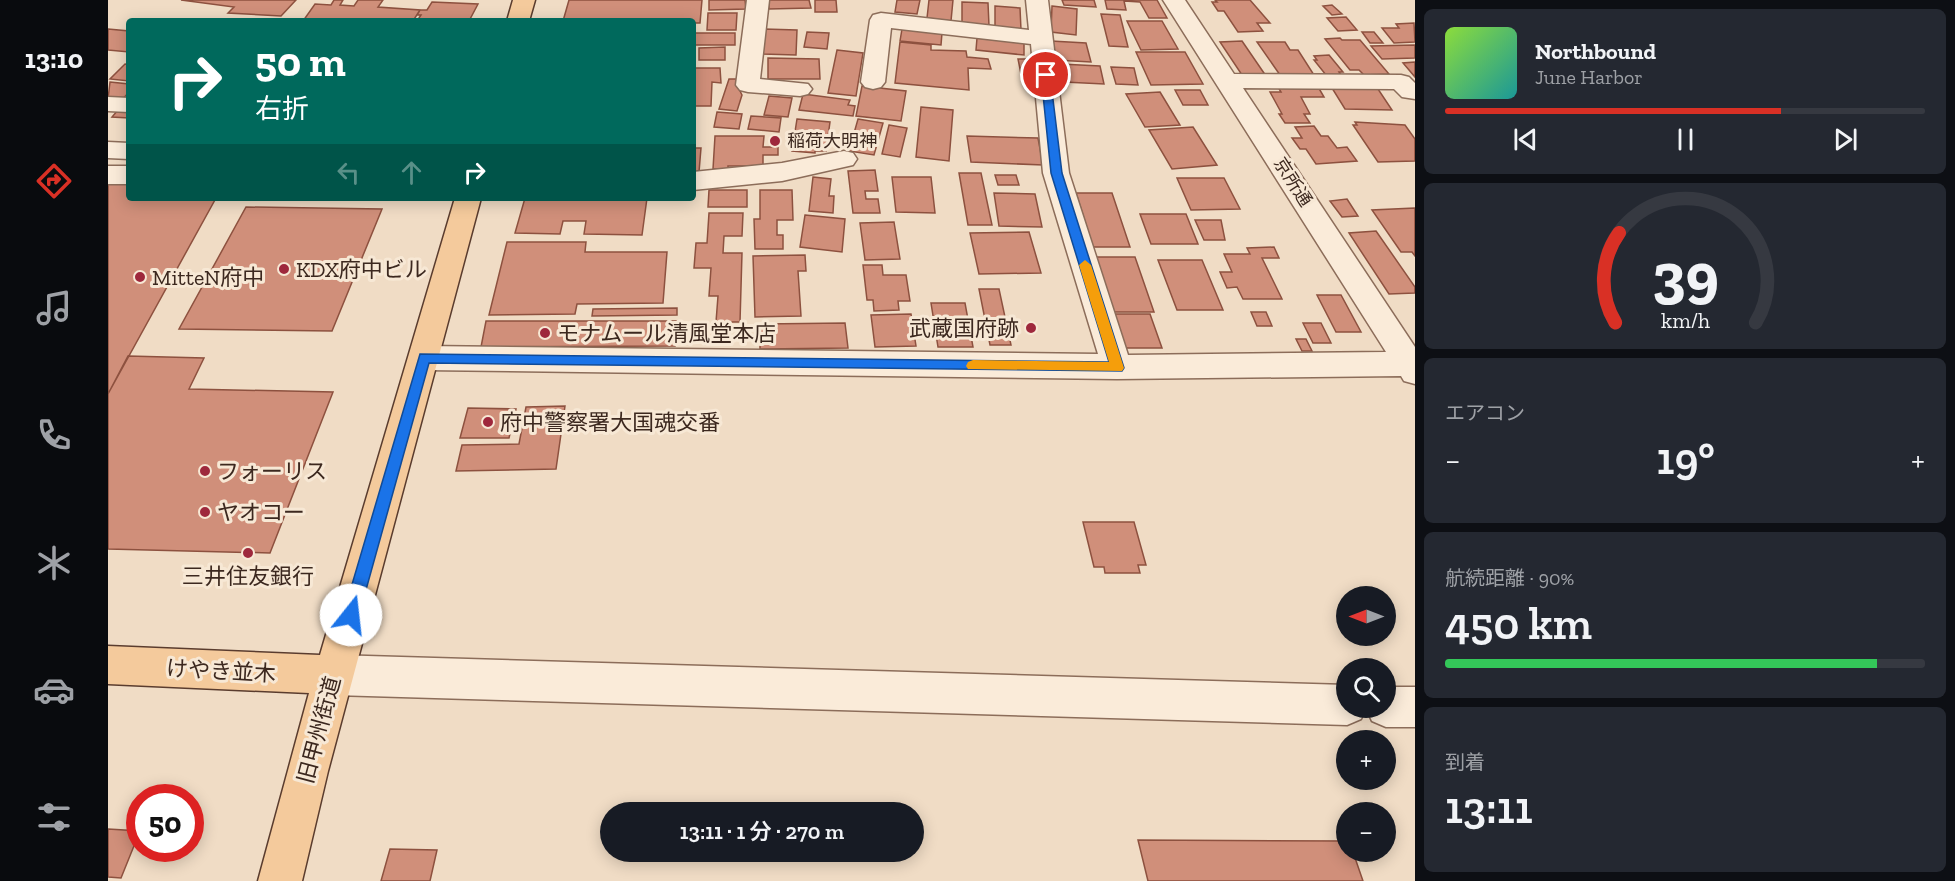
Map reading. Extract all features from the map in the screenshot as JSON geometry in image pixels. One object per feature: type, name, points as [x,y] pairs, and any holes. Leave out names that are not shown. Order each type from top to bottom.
[{"type":"main road","points":[[519,18],[524,0]]},
{"type":"main road","name":"旧甲州街道","points":[[280,881],[334,675],[467,201]]},
{"type":"main road","name":"けやき並木","points":[[108,665],[334,675]]},
{"type":"street","points":[[758,0],[748,85],[800,89]]},
{"type":"street","points":[[1037,0],[1056,173],[1118,368]]},
{"type":"street","name":"京所通","points":[[1174,0],[1414,367]]},
{"type":"street","points":[[873,82],[882,11],[1041,38]]},
{"type":"street","points":[[1227,81],[1401,82],[1410,93],[1415,92]]},
{"type":"street","points":[[108,104],[126,105]]},
{"type":"street","points":[[108,150],[126,151]]},
{"type":"street","points":[[696,181],[782,172],[844,159]]},
{"type":"street","points":[[108,175],[126,175]]},
{"type":"street","points":[[424,358],[1118,368],[1414,367]]},
{"type":"street","points":[[334,675],[1336,705]]},
{"type":"street","points":[[1396,706],[1415,707]]},
{"type":"building","points":[[181,0],[296,0],[281,16],[228,13],[234,7]]},
{"type":"building","points":[[334,0],[343,0],[340,5],[354,6],[358,0],[383,0],[378,7],[420,10],[415,18],[305,18],[315,4],[331,5]]},
{"type":"building","points":[[569,0],[702,0],[700,23],[696,23],[696,18],[564,18]]},
{"type":"building","points":[[709,0],[745,0],[746,9],[709,10]]},
{"type":"building","points":[[768,0],[809,0],[811,8],[769,9]]},
{"type":"building","points":[[815,0],[836,0],[837,12],[815,12]]},
{"type":"building","points":[[897,0],[920,0],[917,14],[895,12]]},
{"type":"building","points":[[929,0],[953,0],[951,21],[927,18]]},
{"type":"building","points":[[1062,0],[1094,0],[1096,7],[1064,5]]},
{"type":"building","points":[[1105,0],[1157,0],[1167,18],[1149,18],[1140,2],[1124,1],[1126,10],[1107,9]]},
{"type":"building","points":[[1215,0],[1250,0],[1270,23],[1257,23],[1263,31],[1238,32],[1224,11],[1218,11],[1212,2],[1217,2]]},
{"type":"building","points":[[432,2],[478,4],[471,18],[419,18],[421,15],[417,15],[420,10],[427,10]]},
{"type":"building","points":[[962,2],[988,3],[989,26],[962,24]]},
{"type":"building","points":[[1332,5],[1342,14],[1332,15],[1323,6]]},
{"type":"building","points":[[995,6],[1020,8],[1021,30],[995,28]]},
{"type":"building","points":[[1052,6],[1077,9],[1076,35],[1051,32]]},
{"type":"building","points":[[708,13],[737,13],[736,30],[707,30]]},
{"type":"building","points":[[1101,14],[1120,15],[1128,47],[1109,46]]},
{"type":"building","points":[[1346,17],[1357,30],[1338,31],[1327,18]]},
{"type":"building","points":[[1127,21],[1162,21],[1178,49],[1141,50]]},
{"type":"building","points":[[1414,23],[1415,42],[1394,43],[1382,28],[1399,28],[1396,24]]},
{"type":"building","points":[[108,29],[126,31],[126,52],[108,50]]},
{"type":"building","points":[[764,29],[797,30],[796,55],[762,54]]},
{"type":"building","points":[[902,29],[942,33],[941,45],[900,41]]},
{"type":"building","points":[[807,32],[829,33],[827,49],[804,47]]},
{"type":"building","points":[[1362,32],[1374,32],[1383,43],[1370,43]]},
{"type":"building","points":[[696,33],[735,33],[735,45],[696,45]]},
{"type":"building","points":[[977,38],[1024,43],[1024,55],[976,50]]},
{"type":"building","points":[[1325,39],[1360,40],[1389,74],[1364,75],[1359,70],[1350,70]]},
{"type":"building","points":[[1051,41],[1086,43],[1091,62],[1055,60]]},
{"type":"building","points":[[1242,41],[1266,76],[1242,75],[1220,42]]},
{"type":"building","points":[[900,42],[931,45],[931,50],[966,51],[967,57],[988,59],[991,69],[968,68],[969,90],[895,83]]},
{"type":"building","points":[[1257,42],[1285,42],[1290,50],[1298,50],[1314,75],[1280,75]]},
{"type":"building","points":[[1415,45],[1415,58],[1382,59],[1371,46]]},
{"type":"building","points":[[725,47],[725,60],[699,60],[699,48]]},
{"type":"building","points":[[837,50],[863,53],[856,96],[828,93]]},
{"type":"building","points":[[1136,52],[1185,52],[1203,84],[1151,85]]},
{"type":"building","points":[[1329,55],[1343,72],[1339,72],[1341,75],[1326,75],[1314,60],[1317,60],[1314,56]]},
{"type":"building","points":[[768,58],[819,59],[820,79],[768,79]]},
{"type":"building","points":[[1018,59],[1034,59],[1037,75],[1021,74]]},
{"type":"building","points":[[1415,62],[1415,77],[1403,63]]},
{"type":"building","points":[[125,64],[126,64],[126,81],[110,79]]},
{"type":"building","points":[[1060,64],[1100,66],[1104,84],[1064,82]]},
{"type":"building","points":[[1111,67],[1134,68],[1138,85],[1116,84]]},
{"type":"building","points":[[696,68],[720,68],[721,83],[712,82],[711,106],[696,106]]},
{"type":"building","points":[[729,79],[740,79],[738,87],[742,95],[737,111],[719,109]]},
{"type":"building","points":[[110,82],[126,84],[126,95],[121,101],[108,99]]},
{"type":"building","points":[[1317,85],[1324,97],[1301,97],[1310,114],[1304,114],[1310,123],[1285,123],[1270,92],[1281,92],[1278,87]]},
{"type":"building","points":[[862,86],[906,91],[901,121],[856,116]]},
{"type":"building","points":[[1332,88],[1378,89],[1392,110],[1345,109]]},
{"type":"building","points":[[1175,90],[1200,90],[1208,105],[1183,105]]},
{"type":"building","points":[[1160,92],[1180,125],[1145,127],[1126,94]]},
{"type":"building","points":[[803,94],[850,100],[848,105],[855,106],[853,116],[799,110]]},
{"type":"building","points":[[769,96],[792,98],[788,117],[764,115]]},
{"type":"building","points":[[921,107],[953,110],[949,161],[916,157]]},
{"type":"building","points":[[118,110],[126,110],[126,118],[112,117]]},
{"type":"building","points":[[717,112],[742,114],[739,129],[714,127]]},
{"type":"building","points":[[751,116],[781,118],[779,132],[748,129]]},
{"type":"building","points":[[797,119],[830,122],[826,151],[815,151],[815,153],[792,151]]},
{"type":"building","points":[[858,119],[883,123],[874,155],[849,151]]},
{"type":"building","points":[[1355,122],[1405,125],[1415,139],[1415,161],[1378,162],[1353,125],[1357,125]]},
{"type":"building","points":[[889,125],[907,128],[900,157],[882,154]]},
{"type":"building","points":[[1314,126],[1321,136],[1328,136],[1337,148],[1347,147],[1357,161],[1316,164],[1306,149],[1300,149],[1292,138],[1302,138],[1295,127]]},
{"type":"building","points":[[1193,127],[1217,165],[1172,169],[1149,130]]},
{"type":"building","points":[[715,136],[764,136],[763,147],[778,147],[778,155],[763,155],[763,166],[728,166],[728,169],[713,169]]},
{"type":"building","points":[[967,136],[1038,138],[1043,165],[971,162]]},
{"type":"building","points":[[696,148],[701,148],[699,172],[696,172]]},
{"type":"building","points":[[875,170],[878,191],[865,191],[866,199],[878,199],[880,213],[853,213],[848,171]]},
{"type":"building","points":[[959,173],[981,173],[992,225],[968,225]]},
{"type":"building","points":[[995,175],[1016,175],[1019,185],[998,185]]},
{"type":"building","points":[[813,177],[831,179],[829,196],[834,196],[833,213],[809,211]]},
{"type":"building","points":[[892,177],[931,177],[935,213],[896,212]]},
{"type":"building","points":[[1177,178],[1224,178],[1240,209],[1191,210]]},
{"type":"building","name":"MitteN府中","points":[[108,183],[126,184],[126,201],[214,201],[108,394]]},
{"type":"building","points":[[709,190],[747,190],[747,207],[708,207]]},
{"type":"building","points":[[760,190],[792,190],[793,220],[777,220],[777,235],[783,235],[783,249],[755,249],[754,219],[760,219]]},
{"type":"building","points":[[994,193],[1035,194],[1042,227],[999,226]]},
{"type":"building","points":[[1076,193],[1112,193],[1130,247],[1093,247]]},
{"type":"building","points":[[1347,199],[1358,216],[1342,217],[1330,201]]},
{"type":"building","points":[[524,201],[647,201],[642,235],[584,234],[586,221],[563,221],[560,234],[515,233]]},
{"type":"building","name":"KDX府中ビル","points":[[246,207],[382,209],[332,331],[179,329]]},
{"type":"building","points":[[1415,208],[1415,256],[1412,252],[1401,252],[1372,210]]},
{"type":"building","points":[[709,213],[743,213],[742,236],[724,236],[723,253],[742,253],[740,322],[716,322],[718,296],[709,296],[711,268],[694,268],[696,243],[707,243]]},
{"type":"building","points":[[1140,214],[1186,214],[1198,244],[1151,244]]},
{"type":"building","points":[[805,215],[845,219],[842,252],[800,247]]},
{"type":"building","points":[[1195,220],[1221,220],[1225,240],[1204,240]]},
{"type":"building","points":[[894,222],[900,259],[865,260],[860,223]]},
{"type":"building","points":[[1376,231],[1415,287],[1415,293],[1389,294],[1349,233]]},
{"type":"building","points":[[1029,232],[1041,273],[979,274],[970,233]]},
{"type":"building","points":[[507,242],[586,242],[585,252],[667,252],[663,303],[577,304],[575,314],[489,315]]},
{"type":"building","points":[[1274,247],[1279,258],[1262,258],[1282,299],[1243,299],[1237,287],[1227,288],[1220,272],[1232,272],[1224,254],[1250,254],[1247,248]]},
{"type":"building","points":[[805,255],[806,271],[798,271],[801,316],[755,317],[753,256]]},
{"type":"building","points":[[1092,257],[1135,257],[1154,312],[1110,312]]},
{"type":"building","points":[[1158,260],[1202,260],[1223,310],[1177,310]]},
{"type":"building","points":[[863,265],[882,265],[883,275],[906,275],[910,301],[898,301],[899,310],[874,311],[873,300],[867,300]]},
{"type":"building","points":[[979,289],[999,289],[1011,345],[990,345]]},
{"type":"building","points":[[1317,295],[1341,295],[1361,332],[1336,332]]},
{"type":"building","points":[[931,303],[965,303],[973,347],[938,347]]},
{"type":"building","points":[[677,308],[677,315],[592,316],[593,309]]},
{"type":"building","points":[[1251,312],[1266,312],[1272,326],[1257,326]]},
{"type":"building","points":[[911,314],[916,346],[875,347],[871,315]]},
{"type":"building","points":[[1110,314],[1150,314],[1162,348],[1121,348]]},
{"type":"building","points":[[486,321],[676,321],[675,346],[481,347]]},
{"type":"building","points":[[845,323],[848,348],[760,349],[760,324]]},
{"type":"building","points":[[1303,323],[1321,323],[1331,343],[1313,343]]},
{"type":"building","points":[[1296,339],[1306,339],[1312,351],[1302,351]]},
{"type":"building","name":"フォーリス","points":[[128,356],[204,358],[189,389],[333,392],[270,553],[108,549],[108,394]]},
{"type":"building","points":[[565,406],[556,469],[456,471],[462,445],[519,444],[526,407]]},
{"type":"building","points":[[468,408],[516,409],[509,438],[460,438]]},
{"type":"building","points":[[1083,522],[1134,522],[1146,565],[1138,565],[1140,573],[1105,573],[1104,567],[1094,567]]},
{"type":"building","points":[[108,829],[126,830],[127,862],[121,878],[108,877]]},
{"type":"building","points":[[1138,840],[1336,841],[1336,862],[1356,862],[1363,881],[1148,881]]},
{"type":"building","points":[[390,849],[437,850],[430,881],[381,881]]},
{"type":"slow traffic","points":[[973,366],[1118,368],[1085,265]]},
{"type":"place","name":"稲荷大明神","points":[[775,141]]},
{"type":"place","name":"KDX府中ビル","points":[[284,269]]},
{"type":"place","name":"MitteN府中","points":[[140,277]]},
{"type":"place","name":"武蔵国府跡","points":[[1031,328]]},
{"type":"place","name":"モナムール清風堂本店","points":[[545,333]]},
{"type":"place","name":"府中警察署大国魂交番","points":[[488,422]]},
{"type":"place","name":"フォーリス","points":[[205,471]]},
{"type":"place","name":"ヤオコー","points":[[205,512]]},
{"type":"place","name":"三井住友銀行","points":[[248,553]]},
{"type":"route","points":[[351,615],[424,358],[1118,368],[1056,173],[1046,75]]}]
